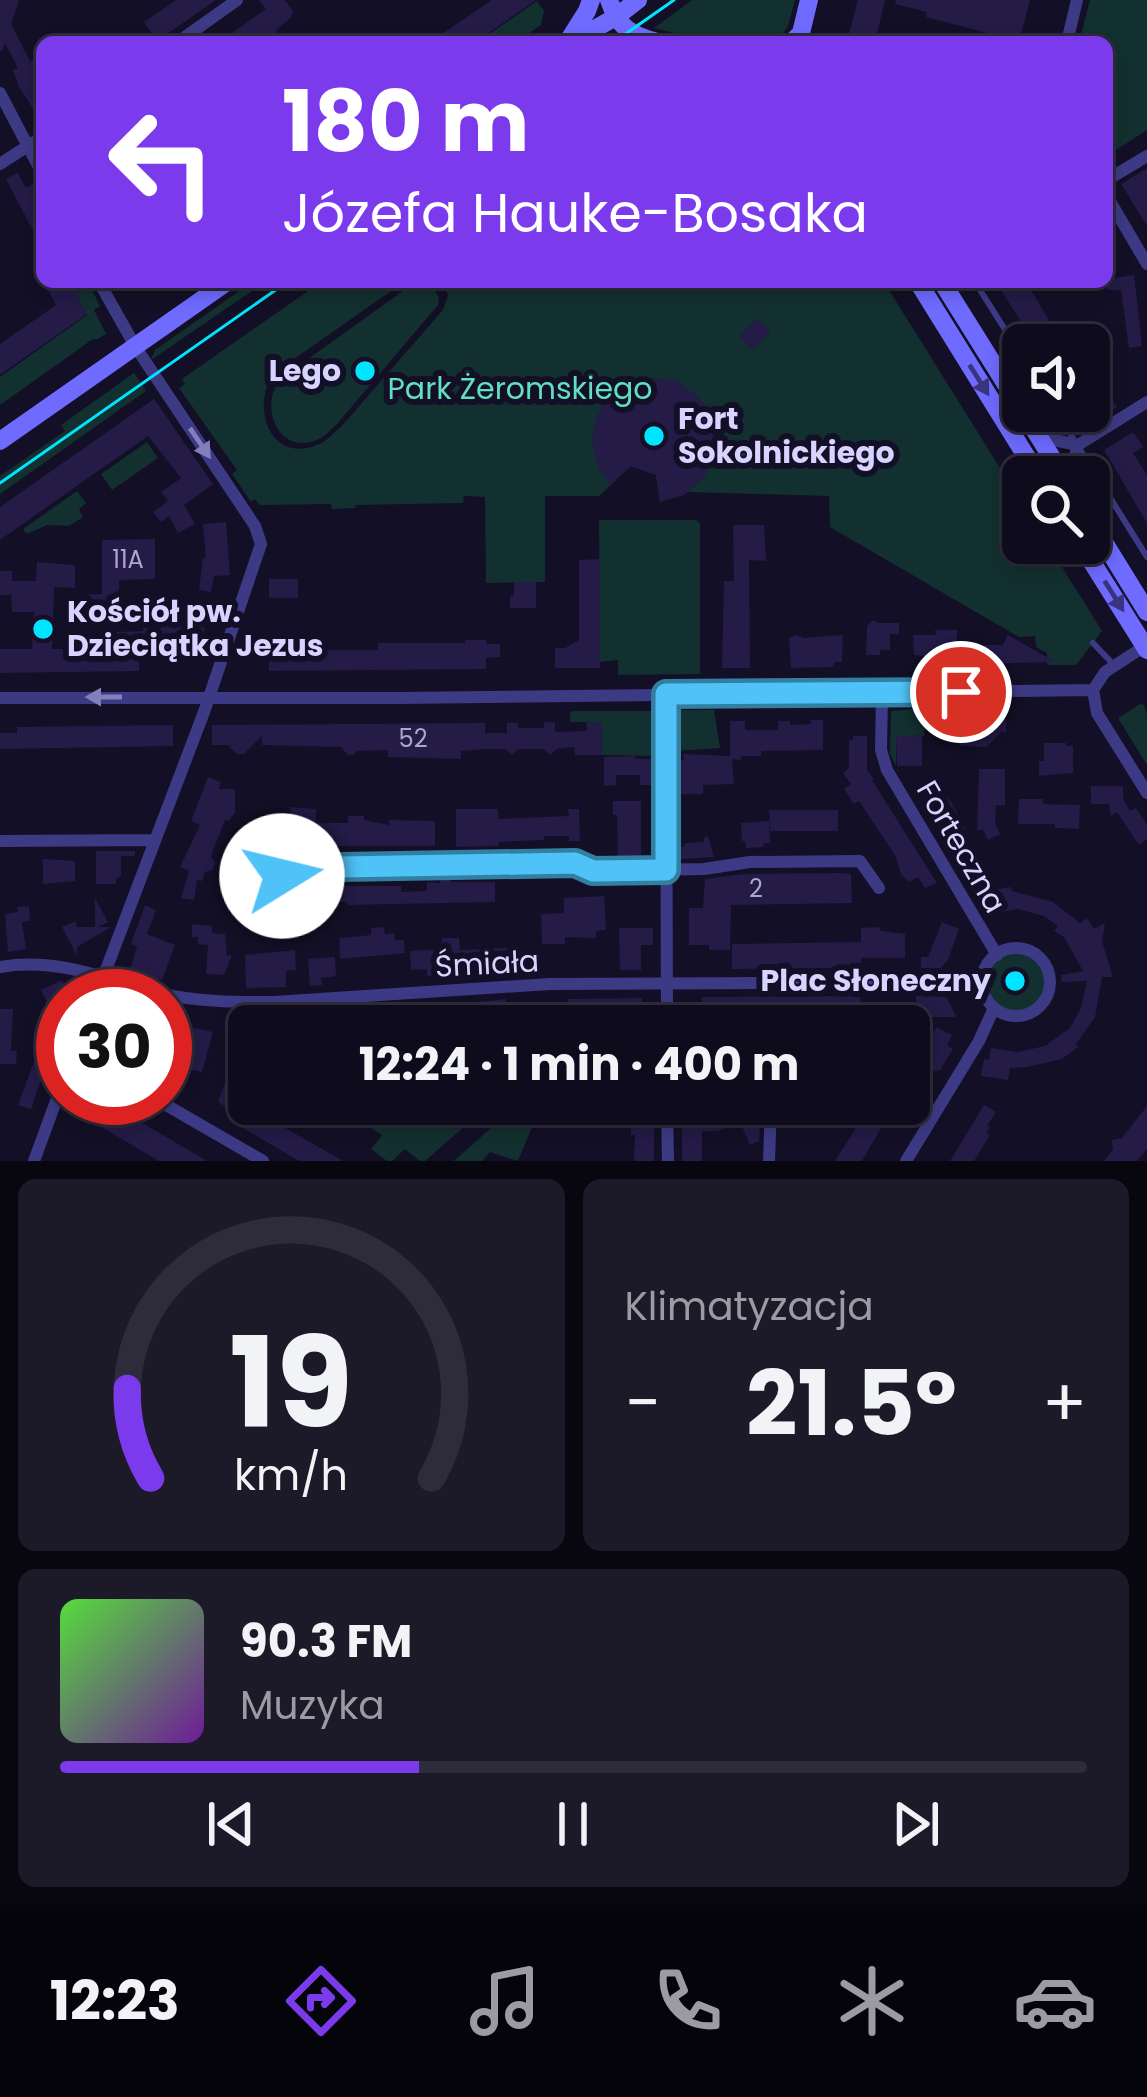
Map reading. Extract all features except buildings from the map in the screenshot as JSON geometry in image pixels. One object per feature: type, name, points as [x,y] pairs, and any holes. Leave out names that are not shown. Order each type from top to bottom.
[{"type":"main road","points":[[572,36],[591,0]]},
{"type":"main road","points":[[576,36],[612,8],[638,0]]},
{"type":"main road","points":[[800,36],[809,0]]},
{"type":"main road","points":[[612,8],[628,32],[640,36]]},
{"type":"main road","points":[[0,441],[218,288]]},
{"type":"main road","points":[[922,288],[1026,456]]},
{"type":"main road","points":[[946,288],[1052,456]]},
{"type":"main road","points":[[1110,552],[1147,612]]},
{"type":"main road","points":[[1093,564],[1146,646]]},
{"type":"street","points":[[186,36],[237,0]]},
{"type":"street","points":[[1068,36],[1077,0]]},
{"type":"street","points":[[0,93],[36,160]]},
{"type":"street","points":[[0,164],[36,141]]},
{"type":"street","points":[[1113,176],[1147,156]]},
{"type":"street","points":[[1113,206],[1147,264]]},
{"type":"street","points":[[102,288],[260,538],[260,550],[208,698],[107,969]]},
{"type":"street","points":[[1074,456],[1078,446],[1147,402]]},
{"type":"street","points":[[1039,437],[1078,446]]},
{"type":"street","points":[[1146,646],[1105,672],[1093,690],[1097,713],[1147,793]]},
{"type":"street","points":[[0,698],[1093,690]]},
{"type":"street","name":"Forteczna","points":[[881,692],[884,763],[997,955]]},
{"type":"street","points":[[666,694],[667,1005]]},
{"type":"street","points":[[0,841],[155,840]]},
{"type":"street","points":[[285,868],[575,863],[593,871],[860,861],[879,888]]},
{"type":"street","points":[[1007,950],[1030,951],[1046,967],[1049,990],[1045,1001],[1027,1015],[1004,1014],[987,1000],[982,982],[997,955],[1007,950]]},
{"type":"street","name":"Śmiała","points":[[0,967],[36,964],[64,969]]},
{"type":"street","name":"Śmiała","points":[[192,997],[274,1002],[499,986],[982,982]]},
{"type":"street","points":[[906,1161],[979,1042],[994,1008]]},
{"type":"street","points":[[192,1120],[263,1161]]},
{"type":"street","points":[[34,1161],[47,1125]]},
{"type":"street","points":[[667,1125],[668,1161]]},
{"type":"street","points":[[769,1161],[770,1125]]},
{"type":"lane","points":[[979,288],[1002,325]]},
{"type":"lane","points":[[1069,432],[1147,556]]},
{"type":"lane","points":[[1093,643],[1114,665]]},
{"type":"green space","points":[[692,0],[795,0],[781,36],[687,36],[654,28]]},
{"type":"green space","points":[[1090,0],[1147,0],[1147,130],[1113,152],[1113,36],[1081,36]]},
{"type":"green space","points":[[537,1],[544,11],[541,25],[525,36],[487,36]]},
{"type":"green space","points":[[91,288],[100,306],[94,310],[106,334],[0,405],[0,377],[87,315],[76,294]]},
{"type":"green space","points":[[243,288],[256,288],[151,360],[155,350]]},
{"type":"green space","name":"Park Żeromskiego","points":[[312,288],[395,288],[274,373],[264,401],[269,429],[287,447],[301,449],[317,445],[340,428],[443,310],[448,295],[445,288],[888,288],[1002,471],[1002,564],[1060,564],[1102,631],[1076,665],[1047,665],[1047,653],[1036,647],[1035,636],[1019,637],[830,527],[829,496],[689,492],[660,502],[656,475],[631,466],[599,496],[545,496],[545,582],[486,583],[485,497],[464,496],[463,503],[332,509],[331,504],[251,502],[232,474],[237,470],[179,388],[185,384],[182,379]]},
{"type":"green space","points":[[407,288],[434,288],[438,305],[321,438],[295,442],[277,428],[271,404],[280,379]]},
{"type":"green space","points":[[134,373],[146,391],[0,494],[0,476],[65,431],[61,425]]},
{"type":"green space","points":[[147,442],[158,458],[112,490],[101,474]]},
{"type":"green space","points":[[77,491],[86,503],[79,509],[83,517],[69,526],[47,525],[27,534],[23,529]]},
{"type":"green space","points":[[599,520],[696,520],[700,524],[700,674],[618,675],[618,660],[600,662]]},
{"type":"green space","points":[[1140,704],[1147,715],[1147,765],[1118,718]]},
{"type":"green space","points":[[925,708],[924,736],[896,736],[896,766],[890,754],[891,711]]},
{"type":"green space","points":[[678,710],[714,710],[720,748],[674,751]]},
{"type":"green space","points":[[573,711],[658,711],[658,756],[602,755],[601,722],[570,722]]},
{"type":"green space","points":[[1017,953],[1037,962],[1046,982],[1037,1002],[1017,1011],[997,1002],[988,982],[997,962]]},
{"type":"green space","points":[[366,1125],[466,1125],[425,1161],[405,1149],[387,1161],[371,1149],[382,1135]]},
{"type":"green space","points":[[494,1125],[533,1125],[518,1161],[490,1152],[482,1161],[454,1161]]},
{"type":"tram line","points":[[623,36],[674,0]]},
{"type":"tram line","points":[[0,483],[278,288]]},
{"type":"place","name":"Lego","points":[[365,371]]},
{"type":"place","name":"Fort Sokolnickiego","points":[[654,436]]},
{"type":"place","name":"Kościół pw. Dzieciątka Jezus","points":[[43,629]]},
{"type":"place","name":"Plac Słoneczny","points":[[1015,981]]},
{"type":"route","points":[[282,876],[285,868],[575,863],[593,871],[666,870],[666,694],[961,692]]}]
